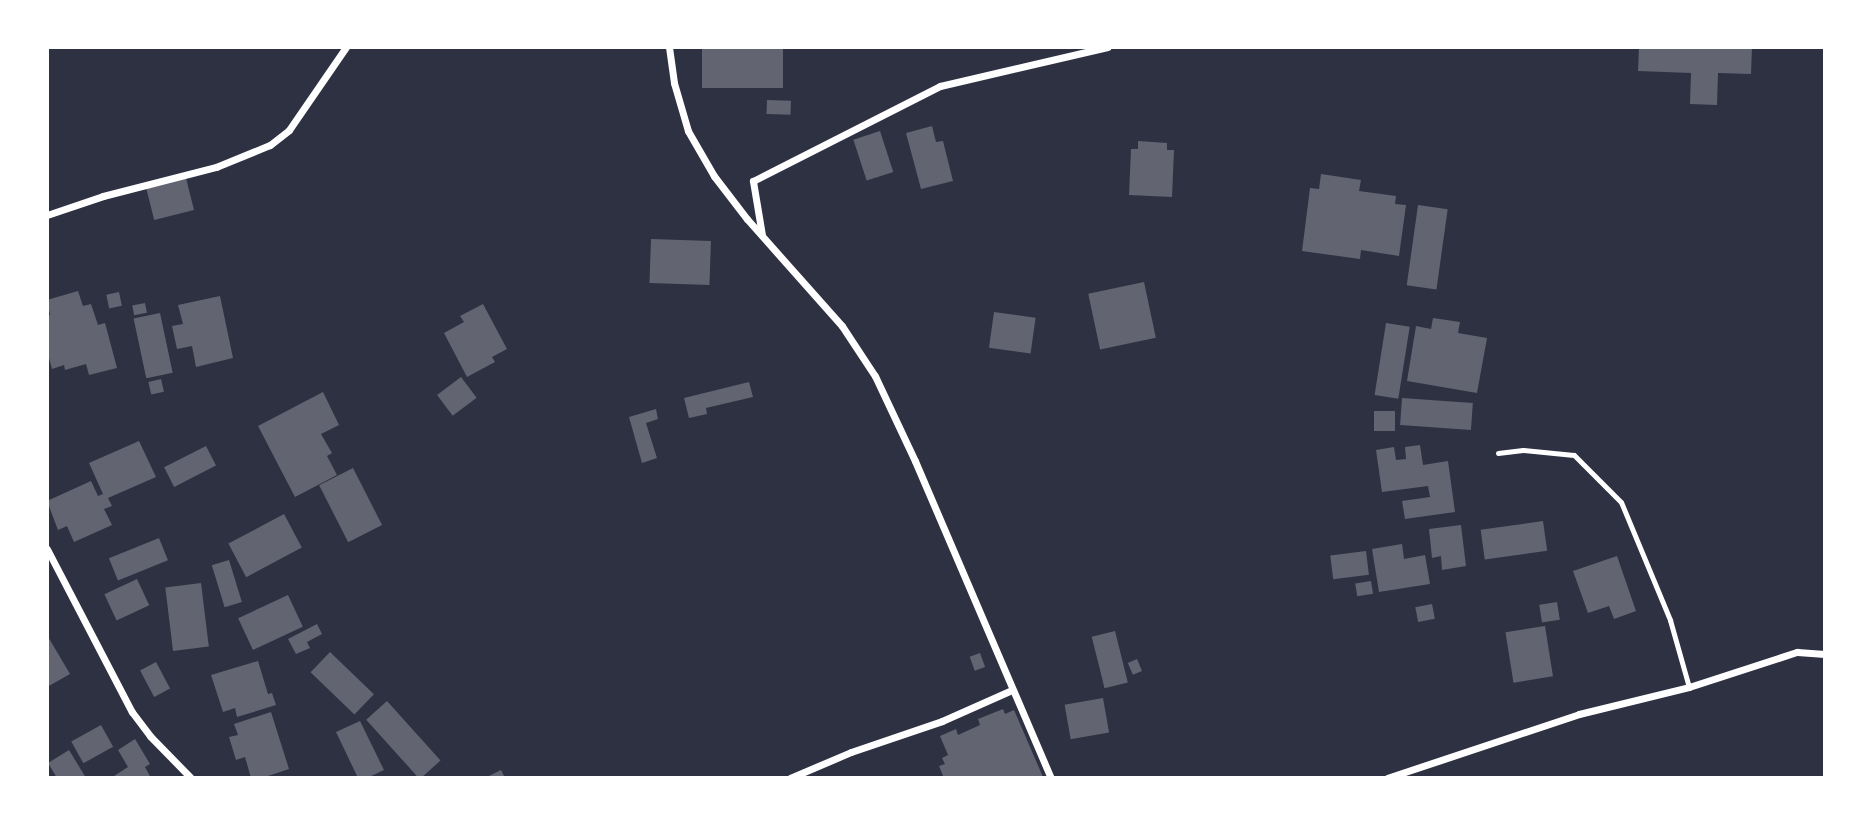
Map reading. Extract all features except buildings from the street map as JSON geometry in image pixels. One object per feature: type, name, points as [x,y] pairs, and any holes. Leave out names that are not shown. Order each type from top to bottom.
[{"type":"street","points":[[47,215],[103,195],[216,167],[270,145],[289,130],[346,47]]},
{"type":"street","points":[[670,47],[674,83],[688,131],[714,176],[842,326],[875,376],[915,461],[1051,778]]},
{"type":"street","points":[[762,235],[753,181],[940,86],[1108,47]]},
{"type":"street","points":[[47,549],[131,712],[191,778]]},
{"type":"street","points":[[1387,778],[1579,714],[1689,687],[1797,652],[1825,654]]},
{"type":"street","points":[[790,778],[942,721],[1012,690]]},
{"type":"lane","points":[[1498,453],[1523,450],[1574,455],[1621,502],[1666,609],[1689,687]]}]
